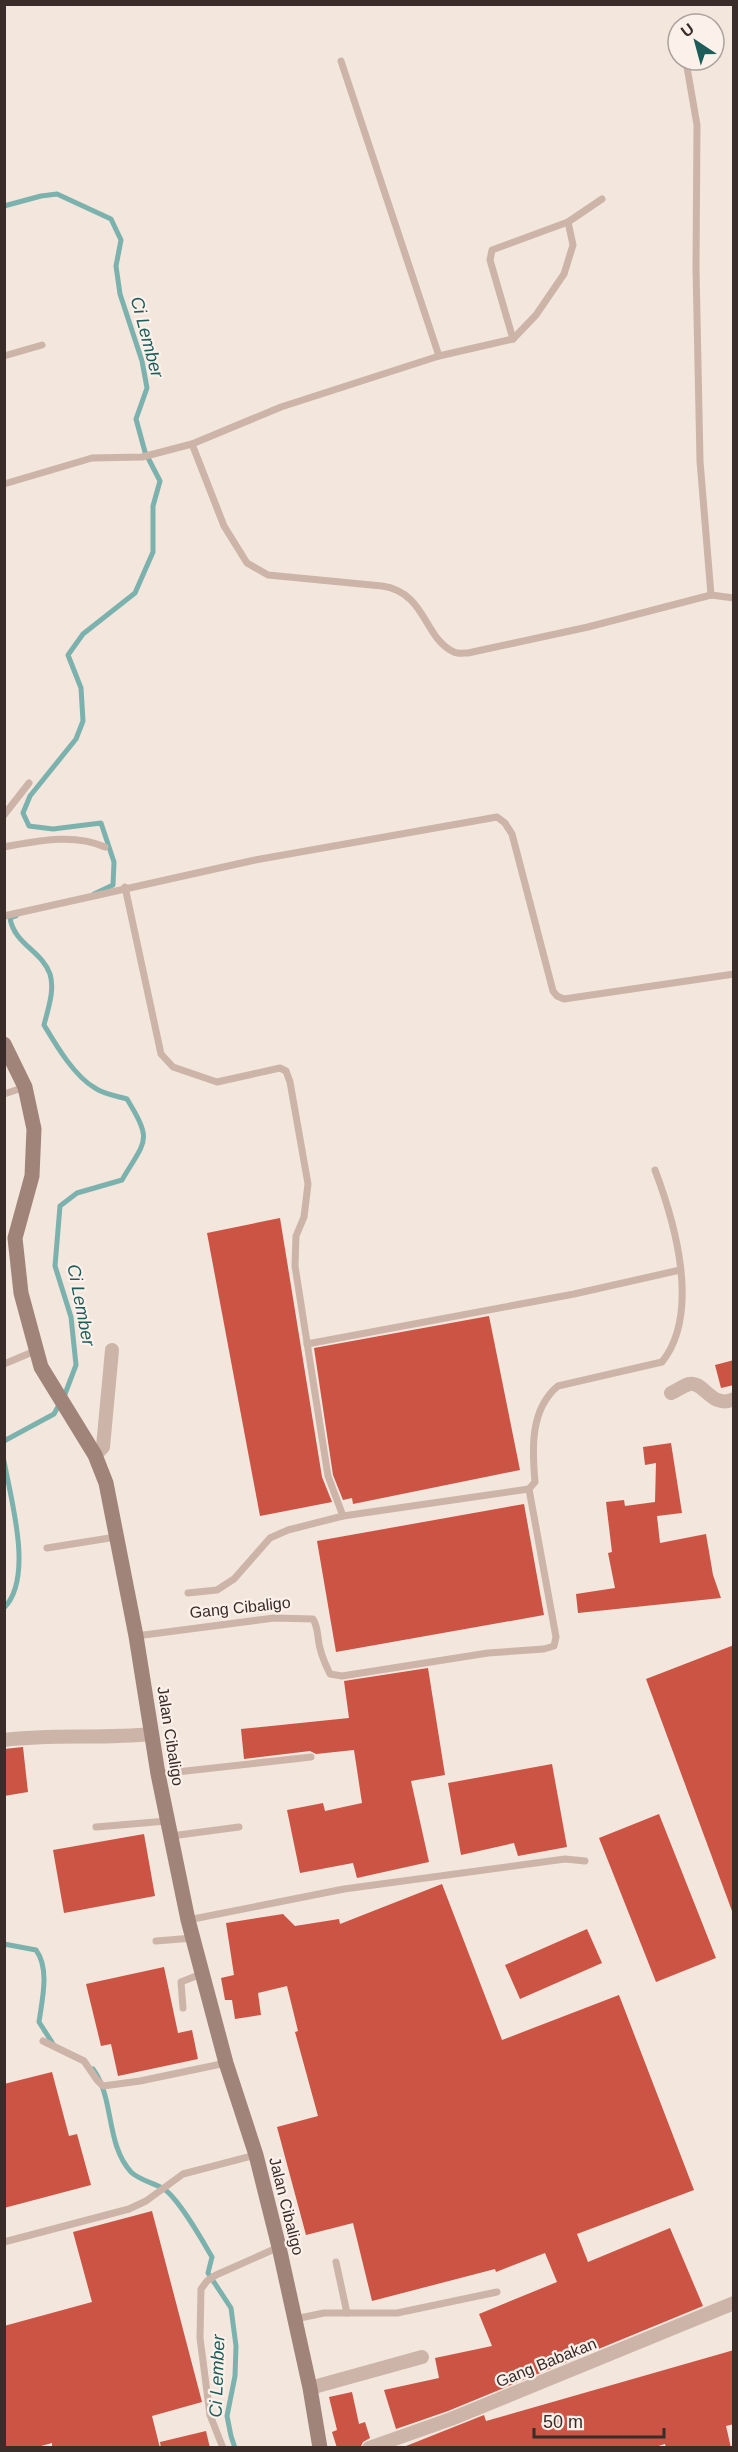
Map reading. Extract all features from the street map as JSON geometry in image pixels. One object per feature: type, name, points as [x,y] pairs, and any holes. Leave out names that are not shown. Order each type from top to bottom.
[{"type":"main road","name":"Jalan Cibaligo","points":[[4,1044],[25,1087],[32,1113],[34,1150],[32,1176],[10,1239],[21,1293],[40,1367],[95,1455],[106,1483],[136,1636],[158,1774],[188,1920],[204,1973],[226,2064],[255,2155],[279,2247],[296,2319],[320,2448]]},
{"type":"street","points":[[95,1455],[103,1447],[112,1350]]},
{"type":"street","points":[[671,1393],[695,1384],[713,1399],[727,1402],[734,1399]]},
{"type":"street","points":[[4,1740],[29,1737],[113,1738],[152,1734]]},
{"type":"street","name":"Gang Babakan","points":[[369,2448],[451,2419],[734,2303]]},
{"type":"street","points":[[310,2388],[422,2357]]},
{"type":"lane","points":[[341,62],[439,356]]},
{"type":"lane","points":[[688,72],[697,125],[696,268],[700,461],[711,595]]},
{"type":"lane","points":[[513,339],[490,260],[492,250],[568,222],[602,199]]},
{"type":"lane","points":[[4,484],[92,458],[142,457],[192,444],[281,408],[439,356],[513,339],[536,315],[564,274],[573,245],[568,222]]},
{"type":"lane","points":[[4,356],[42,345]]},
{"type":"lane","points":[[192,444],[224,526],[247,563],[268,575],[381,586],[400,590],[417,607],[443,644],[454,653],[468,653],[566,632],[711,595],[734,598]]},
{"type":"lane","points":[[4,815],[29,783]]},
{"type":"lane","points":[[4,916],[255,860],[497,817],[505,823],[512,834],[553,991],[557,996],[564,999],[734,974]]},
{"type":"lane","points":[[4,847],[46,839],[89,840],[105,847]]},
{"type":"lane","points":[[126,887],[161,1054],[172,1067],[217,1082],[275,1068],[286,1071],[291,1082],[308,1184],[304,1218],[296,1236],[294,1250],[328,1476],[343,1516]]},
{"type":"lane","points":[[4,1094],[25,1087]]},
{"type":"lane","points":[[188,1593],[218,1590],[234,1579],[270,1538],[288,1530],[343,1516],[529,1489],[535,1482],[534,1435],[540,1407],[549,1393],[558,1386],[662,1362],[673,1348],[684,1298],[666,1199],[655,1170]]},
{"type":"lane","points":[[307,1344],[574,1294],[680,1270]]},
{"type":"lane","points":[[4,1364],[35,1351]]},
{"type":"lane","name":"Gang Cibaligo","points":[[136,1636],[274,1618],[313,1618],[318,1626],[317,1636],[323,1661],[330,1674],[342,1676],[488,1653],[544,1649],[554,1646],[556,1637],[529,1489]]},
{"type":"lane","points":[[47,1548],[116,1537]]},
{"type":"lane","points":[[158,1774],[311,1757]]},
{"type":"lane","points":[[96,1827],[169,1829],[239,1827]]},
{"type":"lane","points":[[188,1920],[344,1889],[565,1859],[585,1860]]},
{"type":"lane","points":[[156,1941],[193,1938]]},
{"type":"lane","points":[[183,2008],[181,1982],[204,1973]]},
{"type":"lane","points":[[43,2041],[84,2061],[103,2086],[226,2064]]},
{"type":"lane","points":[[4,2242],[129,2209],[146,2201],[183,2174],[255,2155]]},
{"type":"lane","points":[[223,2448],[210,2415],[200,2338],[201,2289],[216,2275],[279,2247]]},
{"type":"lane","points":[[336,2262],[347,2313]]},
{"type":"lane","points":[[296,2319],[324,2313],[397,2313],[497,2292]]},
{"type":"building","points":[[280,1218],[322,1477],[332,1502],[260,1516],[207,1233]]},
{"type":"building","points":[[489,1316],[520,1470],[353,1504],[352,1498],[343,1500],[333,1475],[314,1348]]},
{"type":"building","points":[[734,1360],[734,1385],[721,1388],[715,1365]]},
{"type":"building","points":[[671,1443],[682,1513],[657,1516],[660,1543],[706,1534],[713,1575],[721,1598],[578,1613],[576,1594],[615,1588],[608,1553],[612,1552],[606,1502],[624,1500],[625,1506],[655,1502],[656,1463],[645,1465],[643,1447]]},
{"type":"building","points":[[524,1504],[544,1615],[336,1652],[317,1541]]},
{"type":"building","points":[[734,1645],[734,1911],[732,1911],[646,1679]]},
{"type":"building","points":[[428,1668],[445,1775],[411,1781],[429,1862],[357,1878],[353,1863],[300,1873],[287,1810],[323,1803],[325,1811],[362,1803],[354,1750],[316,1754],[310,1751],[244,1759],[241,1729],[349,1718],[344,1681]]},
{"type":"building","points":[[23,1747],[28,1792],[4,1796],[4,1749]]},
{"type":"building","points":[[552,1764],[567,1847],[518,1856],[514,1843],[461,1855],[448,1783]]},
{"type":"building","points":[[659,1814],[716,1958],[656,1982],[599,1838]]},
{"type":"building","points":[[144,1834],[155,1896],[64,1913],[53,1850]]},
{"type":"building","points":[[442,1884],[502,2040],[619,1995],[694,2190],[577,2234],[588,2262],[670,2228],[703,2306],[448,2411],[396,2429],[384,2390],[439,2378],[435,2358],[492,2346],[479,2314],[557,2282],[545,2253],[496,2272],[495,2269],[372,2301],[353,2223],[306,2235],[277,2127],[318,2116],[295,2032],[298,2031],[287,1986],[258,1993],[261,2015],[235,2019],[232,2000],[225,2000],[221,1978],[234,1975],[226,1923],[283,1914],[295,1926],[339,1919],[340,1924]]},
{"type":"building","points":[[587,1929],[602,1963],[520,1999],[505,1965]]},
{"type":"building","points":[[164,1967],[178,2033],[192,2030],[198,2059],[118,2076],[111,2044],[101,2046],[86,1984]]},
{"type":"building","points":[[52,2072],[69,2136],[77,2134],[91,2185],[4,2208],[4,2084]]},
{"type":"building","points":[[152,2211],[202,2402],[152,2416],[160,2448],[52,2448],[52,2443],[34,2448],[4,2448],[4,2326],[92,2302],[73,2232]]},
{"type":"building","points":[[734,2350],[734,2424],[726,2426],[731,2448],[666,2448],[665,2444],[652,2448],[401,2448],[484,2415],[486,2421]]},
{"type":"building","points":[[352,2392],[359,2424],[365,2422],[370,2438],[363,2442],[360,2448],[337,2448],[332,2432],[337,2430],[329,2397]]},
{"type":"building","points":[[206,2431],[210,2448],[161,2448],[160,2442]]},
{"type":"waterway","name":"Ci Lember","points":[[4,206],[57,194],[111,219],[121,240],[116,266],[120,294],[142,361],[147,388],[136,419],[145,452],[160,481],[153,506],[153,552],[135,593],[83,634],[68,655],[81,688],[83,721],[76,739],[30,796],[23,813],[29,826],[53,829],[101,823],[114,862],[113,885],[94,894]]},
{"type":"waterway","name":"Ci Lember","points":[[4,1441],[54,1414],[65,1394],[76,1365],[71,1317],[55,1266],[60,1206],[77,1193],[122,1180],[137,1156],[143,1140],[141,1124],[127,1099],[102,1092],[87,1083],[66,1060],[44,1025],[51,993],[50,974],[41,959],[17,934],[10,918],[16,916]]},
{"type":"waterway","name":"Ci Lember","points":[[4,1461],[15,1517],[19,1559],[18,1578],[13,1595],[4,1608]]},
{"type":"waterway","name":"Ci Lember","points":[[4,1944],[36,1950],[40,1958],[44,1985],[39,2022],[55,2047]]},
{"type":"waterway","name":"Ci Lember","points":[[93,2069],[105,2094],[113,2135],[123,2160],[134,2175],[170,2194],[190,2220],[212,2257],[208,2273],[231,2308],[236,2346],[235,2376],[227,2416],[235,2448]]}]
